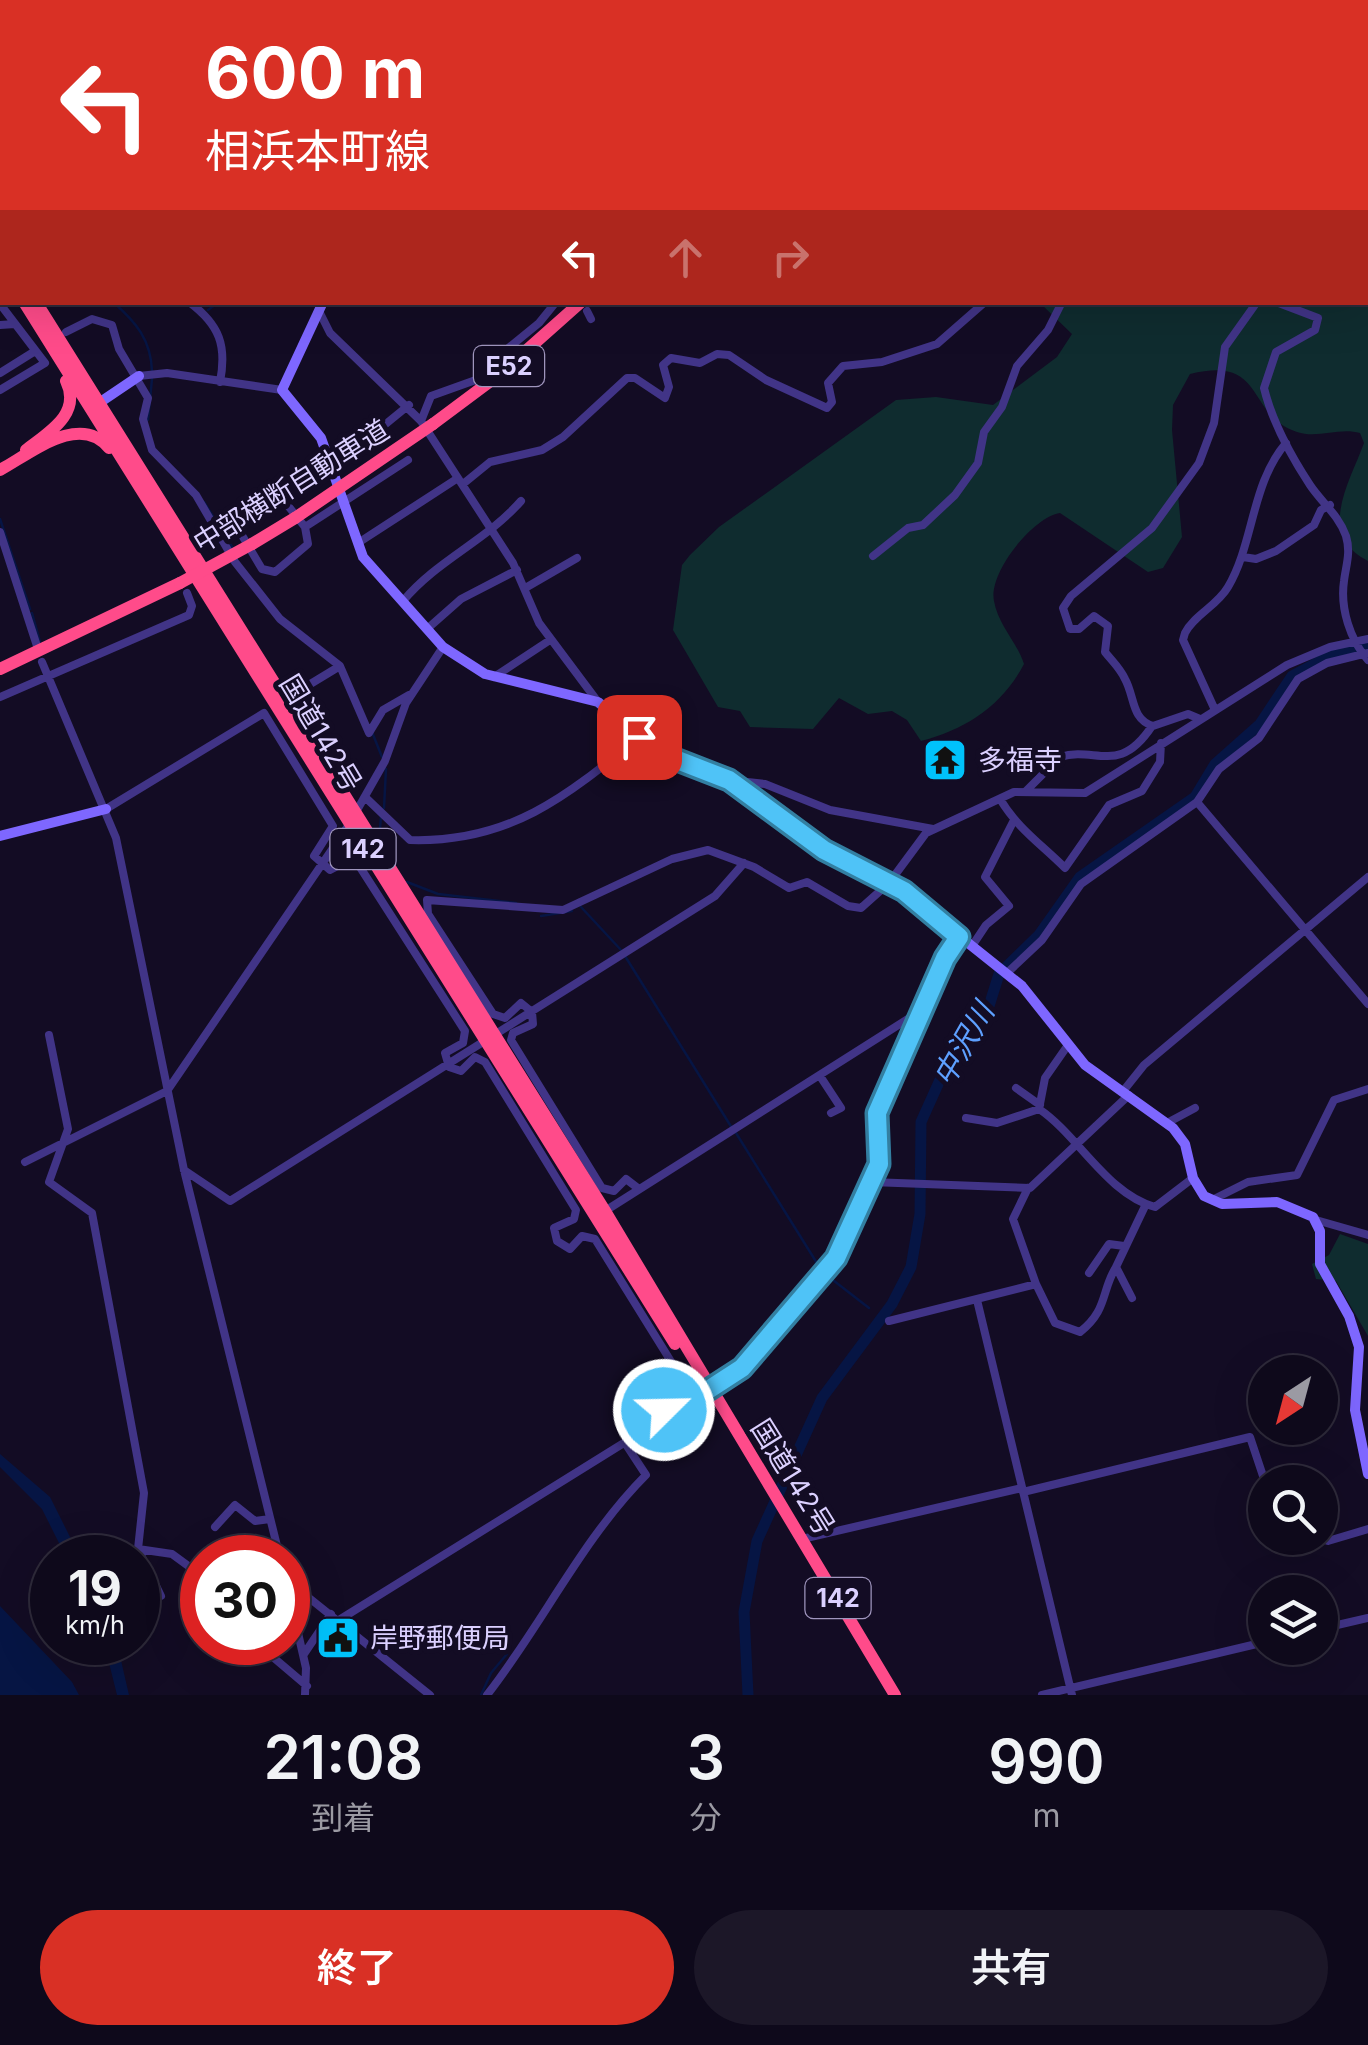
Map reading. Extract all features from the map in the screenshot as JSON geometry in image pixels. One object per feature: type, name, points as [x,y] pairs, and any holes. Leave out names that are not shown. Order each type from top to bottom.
[{"type":"highway","name":"国道142号","points":[[26,305],[96,406],[283,700],[351,822],[424,917],[490,1038],[660,1322],[709,1390]]},
{"type":"highway","name":"国道142号","points":[[38,305],[147,498],[351,822],[605,1211],[895,1695]]},
{"type":"highway","name":"中部横断自動車道","points":[[0,668],[184,588],[252,544],[300,523],[427,422],[586,311]]},
{"type":"highway","points":[[40,444],[65,417],[72,401],[69,386],[41,331]]},
{"type":"highway","points":[[0,470],[96,406]]},
{"type":"highway","points":[[40,444],[74,432],[88,432],[103,442],[147,498]]},
{"type":"main road","points":[[321,308],[282,390],[315,428],[357,544],[370,566],[443,647],[494,677],[578,694],[598,702],[662,754],[729,780],[824,850],[888,883],[972,946],[1032,996],[1084,1066],[1168,1123],[1185,1144],[1193,1178],[1212,1200],[1227,1204],[1277,1202],[1298,1208],[1316,1220],[1320,1264],[1349,1316],[1359,1347],[1355,1410],[1368,1474]]},
{"type":"main road","points":[[96,406],[147,374]]},
{"type":"main road","points":[[0,836],[106,810]]},
{"type":"main road","points":[[709,1390],[742,1368],[830,1266],[872,1182]]},
{"type":"street","points":[[0,390],[44,363],[1,305]]},
{"type":"street","points":[[193,305],[222,343],[220,382]]},
{"type":"street","points":[[427,422],[431,396],[484,377],[501,354],[540,324],[554,305]]},
{"type":"street","points":[[357,544],[490,462],[542,450],[564,437],[627,378],[635,378],[665,398],[669,387],[663,365],[671,358],[700,363],[717,354],[729,355],[766,380],[827,408],[832,402],[828,383],[843,366],[882,362],[937,344],[981,305]]},
{"type":"street","points":[[873,556],[908,528],[922,525],[955,494],[978,463],[984,432],[1002,406],[1017,366],[1048,330],[1060,305]]},
{"type":"street","points":[[1152,726],[1137,715],[1124,677],[1105,652],[1108,626],[1096,616],[1070,629],[1064,604],[1150,530],[1199,463],[1214,423],[1225,347],[1255,305]]},
{"type":"street","points":[[1286,305],[1314,314],[1318,321],[1315,330],[1294,338],[1276,352],[1264,381],[1286,444],[1312,488],[1330,505],[1347,543],[1349,563],[1343,598],[1362,651]]},
{"type":"street","points":[[321,308],[330,333],[427,422],[527,587],[529,602],[550,640],[598,702]]},
{"type":"street","points":[[66,332],[92,319],[109,322],[121,352],[147,374],[282,390]]},
{"type":"street","points":[[0,325],[14,324]]},
{"type":"street","points":[[0,373],[32,353]]},
{"type":"street","points":[[147,374],[148,398],[143,419],[152,450],[196,495],[235,562],[280,619],[340,666],[372,732],[383,710],[410,695]]},
{"type":"street","points":[[332,467],[408,405]]},
{"type":"street","points":[[1215,710],[1184,640],[1185,633],[1226,590],[1243,558],[1265,471],[1286,444]]},
{"type":"street","points":[[300,523],[342,505],[408,460]]},
{"type":"street","points":[[402,601],[440,563],[492,530],[521,501]]},
{"type":"street","points":[[284,502],[300,523],[308,544],[271,572],[262,569],[237,527],[244,515],[284,502]]},
{"type":"street","points":[[1243,558],[1256,559],[1276,551],[1314,525],[1321,510],[1330,505]]},
{"type":"street","points":[[0,532],[37,646]]},
{"type":"street","points":[[527,587],[577,558]]},
{"type":"street","points":[[427,629],[461,599],[517,570]]},
{"type":"street","points":[[0,697],[189,614],[192,606],[184,588]]},
{"type":"street","points":[[1003,970],[1042,940],[1082,884],[1197,802],[1219,769],[1258,738],[1298,679],[1362,651],[1368,639]]},
{"type":"street","points":[[494,677],[550,640]]},
{"type":"street","points":[[25,1162],[167,1091],[351,822],[410,695],[443,647]]},
{"type":"street","points":[[639,1189],[626,1179],[614,1191],[602,1188],[512,1044],[513,1032],[533,1024],[532,1012],[521,1003],[505,1018],[493,1014],[424,917],[424,906],[432,898],[539,911],[563,910],[701,850],[744,863],[789,888],[811,884],[853,907],[866,906],[932,830],[1026,791],[1076,795],[1090,791],[1293,662],[1330,647],[1362,651]]},
{"type":"street","points":[[42,662],[106,810],[120,858],[184,1170],[274,1535]]},
{"type":"street","points":[[283,700],[340,666]]},
{"type":"street","points":[[106,810],[264,714],[333,826],[330,836],[314,851],[322,864],[334,870],[346,860],[358,864],[465,1031],[465,1041],[445,1052],[448,1064],[458,1072],[472,1058],[485,1062],[576,1210],[574,1219],[554,1228],[557,1240],[570,1250],[582,1236],[595,1240],[685,1384],[682,1396],[663,1404],[668,1416]]},
{"type":"street","points":[[1026,791],[1034,777],[1060,757],[1107,758],[1133,747],[1152,726],[1183,715],[1200,720]]},
{"type":"street","points":[[365,797],[410,840],[484,834],[510,826],[567,794],[639,737]]},
{"type":"street","points":[[1000,799],[1026,838],[1046,846],[1066,868],[1108,805],[1142,791],[1160,762],[1161,743]]},
{"type":"street","points":[[729,780],[765,784],[830,810],[932,830]]},
{"type":"street","points":[[1090,791],[1108,805]]},
{"type":"street","points":[[1197,802],[1368,1004]]},
{"type":"street","points":[[972,946],[983,928],[1009,906],[985,877],[1014,820]]},
{"type":"street","points":[[184,1170],[230,1201],[715,896],[744,863]]},
{"type":"street","points":[[1146,1204],[1137,1228],[1124,1246],[1108,1297],[1080,1332],[1055,1323],[1036,1284],[1013,1219],[1028,1188],[1076,1147],[1126,1092],[1144,1065],[1368,877]]},
{"type":"street","points":[[959,937],[877,1113],[881,1156],[872,1182],[1028,1188]]},
{"type":"street","points":[[605,1211],[922,1010]]},
{"type":"street","points":[[49,1035],[67,1118],[67,1141],[50,1182],[92,1212],[144,1493],[140,1535]]},
{"type":"street","points":[[1040,1107],[1046,1078],[1068,1044]]},
{"type":"street","points":[[820,1076],[841,1108],[831,1114]]},
{"type":"street","points":[[1016,1088],[1062,1126],[1076,1147],[1146,1204],[1161,1205],[1193,1178]]},
{"type":"street","points":[[1212,1200],[1248,1182],[1297,1175],[1330,1104],[1339,1096],[1368,1089]]},
{"type":"street","points":[[966,1118],[998,1123],[1040,1107]]},
{"type":"street","points":[[1168,1123],[1195,1108]]},
{"type":"street","points":[[1316,1220],[1368,1235]]},
{"type":"street","points":[[1089,1273],[1108,1244],[1124,1246]]},
{"type":"street","points":[[1116,1267],[1132,1298]]},
{"type":"street","points":[[889,1321],[1036,1284]]},
{"type":"street","points":[[977,1300],[1071,1692]]},
{"type":"street","points":[[339,1620],[709,1390]]},
{"type":"street","points":[[802,1539],[1250,1437],[1259,1465]]},
{"type":"street","points":[[486,1695],[524,1647],[620,1502],[646,1476],[625,1443]]},
{"type":"street","points":[[215,1527],[235,1505],[255,1521],[270,1519]]},
{"type":"street","points":[[1338,1539],[1368,1529]]},
{"type":"street","points":[[310,1598],[430,1695]]},
{"type":"street","points":[[310,1645],[331,1614]]},
{"type":"street","points":[[1338,1626],[1368,1618]]},
{"type":"street","points":[[1042,1695],[1071,1692],[1248,1646]]},
{"type":"street","points":[[281,1665],[306,1690]]},
{"type":"street","points":[[305,1665],[306,1690]]},
{"type":"green space","points":[[1042,305],[1368,305],[1368,561],[1352,550],[1340,523],[1345,491],[1364,443],[1360,433],[1297,432],[1281,424],[1253,389],[1232,373],[1215,370],[1190,374],[1173,405],[1182,537],[1163,568],[1148,572],[1060,513],[1037,524],[1005,562],[994,589],[999,618],[1024,664],[1005,692],[981,714],[953,730],[921,741],[907,720],[892,711],[868,714],[839,698],[813,729],[750,727],[740,711],[718,707],[673,630],[682,565],[690,555],[719,527],[896,400],[936,397],[993,405],[1057,357],[1072,334]]},
{"type":"green space","points":[[1340,1234],[1368,1244],[1368,1336],[1336,1281],[1316,1279],[1312,1264],[1329,1255]]},
{"type":"shaded area","points":[[0,1454],[50,1497],[69,1535],[55,1535],[42,1509],[0,1467]]},
{"type":"shaded area","points":[[0,1606],[30,1638],[30,1665],[56,1665],[79,1695],[0,1695]]},
{"type":"shaded area","points":[[110,1665],[122,1665],[129,1695],[117,1695]]},
{"type":"waterway","points":[[116,305],[141,332],[152,371]]},
{"type":"waterway","points":[[208,310],[215,305]]},
{"type":"waterway","points":[[148,420],[152,379]]},
{"type":"waterway","points":[[204,502],[234,550]]},
{"type":"waterway","points":[[0,519],[30,609]]},
{"type":"waterway","points":[[32,613],[40,642]]},
{"type":"waterway","name":"中沢川","points":[[748,1695],[744,1612],[757,1541],[822,1398],[892,1304],[911,1267],[920,1214],[921,1122],[953,1051],[989,1006],[999,974],[1039,935],[1080,877],[1195,797],[1215,764],[1260,724],[1292,676],[1333,654],[1368,646]]},
{"type":"waterway","points":[[372,732],[382,757]]},
{"type":"waterway","points":[[384,808],[386,769]]},
{"type":"waterway","points":[[379,839],[381,817]]},
{"type":"waterway","points":[[407,882],[438,894],[516,903]]},
{"type":"waterway","points":[[581,907],[621,950]]},
{"type":"waterway","points":[[541,916],[572,911]]},
{"type":"waterway","points":[[625,956],[732,1128]]},
{"type":"waterway","points":[[736,1133],[820,1268]]},
{"type":"waterway","points":[[829,1277],[869,1308]]},
{"type":"waterway","points":[[481,1695],[491,1673],[507,1654]]},
{"type":"place","name":"多福寺","points":[[945,760]]},
{"type":"place","name":"岸野郵便局","points":[[338,1638]]},
{"type":"route","points":[[639,737],[662,754],[729,780],[824,850],[904,891],[959,937],[945,958],[877,1113],[879,1164],[836,1258],[742,1368],[668,1416],[664,1410]]}]
